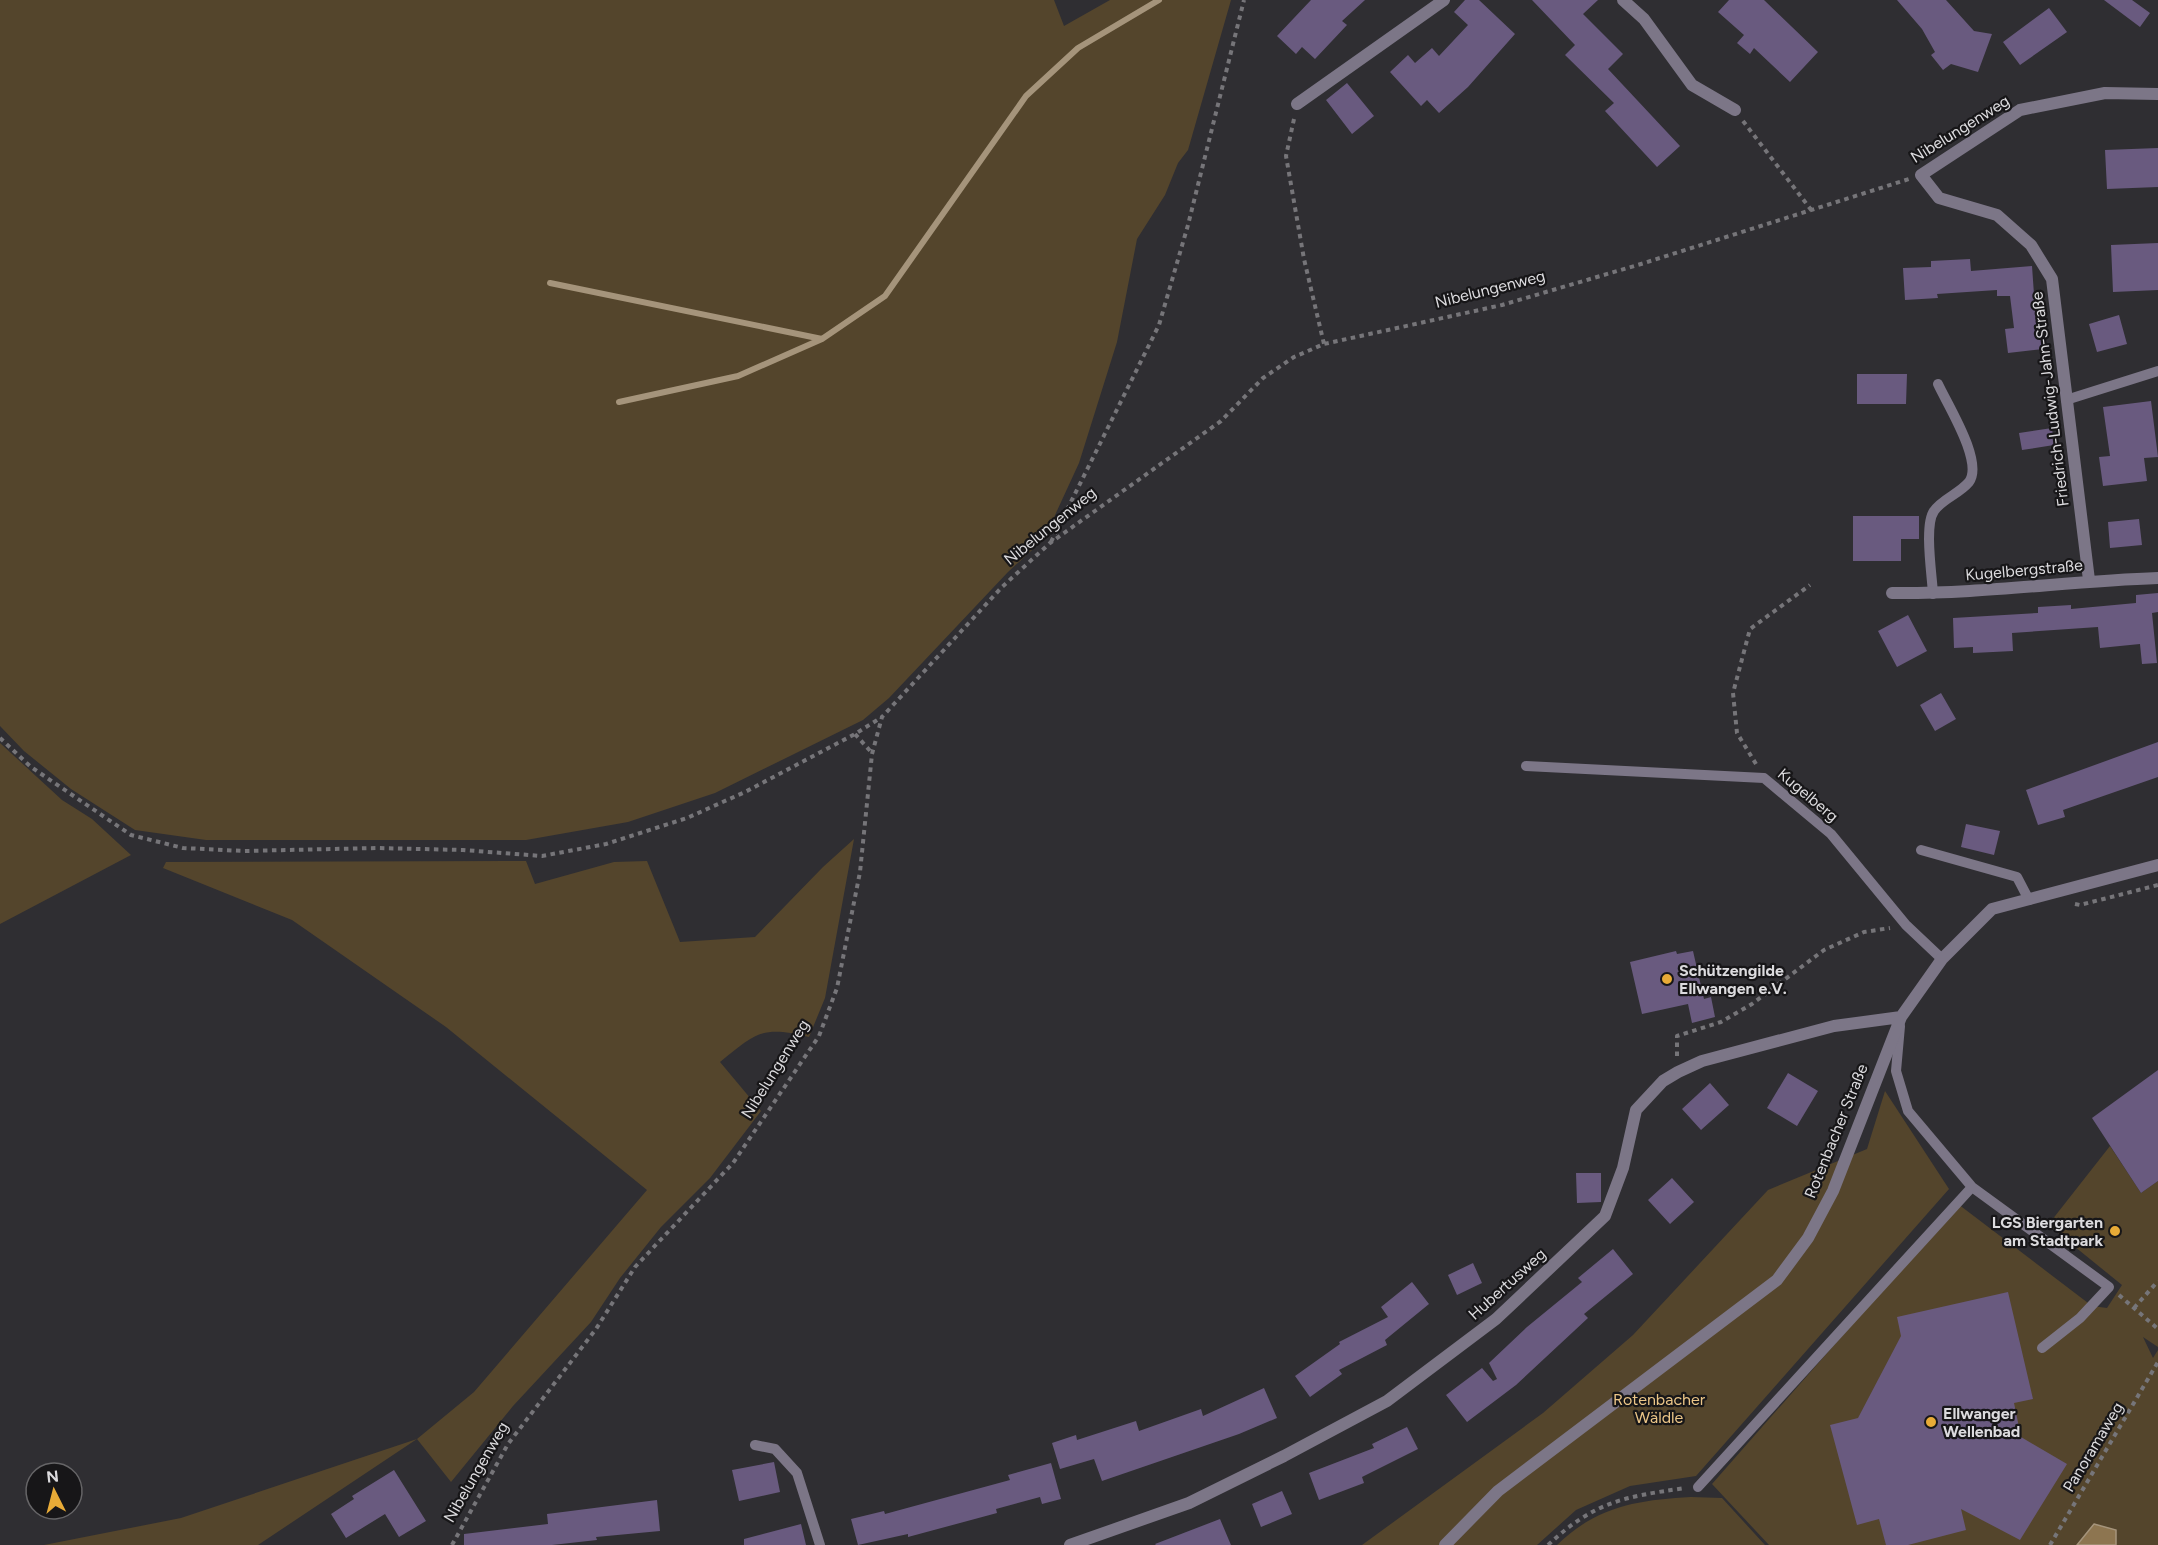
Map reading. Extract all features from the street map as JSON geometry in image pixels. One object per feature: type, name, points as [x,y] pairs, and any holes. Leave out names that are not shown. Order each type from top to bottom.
[{"type":"street","points":[[1297,104],[1444,0]]},
{"type":"street","points":[[1623,0],[1644,19],[1692,85],[1735,110]]},
{"type":"street","name":"Nibelungenweg","points":[[1921,175],[2020,110],[2105,93],[2158,94]]},
{"type":"street","name":"Friedrich-Ludwig-Jahn-Straße","points":[[1921,175],[1939,198],[1997,214],[2031,245],[2052,279],[2089,580]]},
{"type":"street","name":"Kugelbergstraße","points":[[1892,593],[1933,594],[2089,580],[2158,578]]},
{"type":"street","name":"Rotenbacher Straße","points":[[1445,1545],[1498,1491],[1776,1280],[1808,1238],[1833,1191],[1901,1017],[1942,959],[1992,909],[2158,865]]},
{"type":"street","name":"Hubertusweg","points":[[1070,1545],[1189,1503],[1284,1456],[1387,1401],[1496,1319],[1605,1216],[1623,1168],[1636,1110],[1663,1081],[1702,1061],[1834,1026],[1901,1017]]},
{"type":"lane","points":[[2066,400],[2158,371]]},
{"type":"lane","points":[[1933,594],[1929,522],[1934,510],[1960,492],[1971,478],[1974,463],[1938,384]]},
{"type":"lane","name":"Kugelberg","points":[[1526,766],[1764,778],[1831,834],[1906,925],[1942,959]]},
{"type":"lane","points":[[1921,850],[2017,877],[2029,900]]},
{"type":"lane","points":[[1901,1017],[1896,1071],[1908,1111],[1972,1187],[2109,1287],[2080,1318],[2042,1348]]},
{"type":"lane","points":[[1698,1487],[1972,1187]]},
{"type":"lane","points":[[754,1445],[775,1449],[797,1473],[820,1545]]},
{"type":"path","points":[[1050,543],[1159,325],[1188,225],[1244,0]]},
{"type":"path","points":[[1297,104],[1286,156],[1304,259],[1324,344]]},
{"type":"path","points":[[1735,110],[1812,211]]},
{"type":"path","name":"Nibelungenweg","points":[[452,1545],[508,1444],[596,1329],[634,1267],[733,1163],[819,1036],[837,988],[860,872],[873,754],[882,717],[1002,586],[1050,543],[1221,421],[1263,378],[1294,357],[1324,344],[1502,305],[1812,211],[1921,175]]},
{"type":"path","points":[[1764,778],[1737,734],[1733,693],[1750,629],[1810,585]]},
{"type":"path","points":[[0,738],[31,767],[131,835],[183,848],[244,851],[452,850],[542,856],[606,844],[687,818],[745,792],[855,734],[882,717]]},
{"type":"path","points":[[855,734],[873,754]]},
{"type":"path","points":[[1678,1072],[1677,1036],[1721,1022],[1824,950],[1864,932],[1906,925]]},
{"type":"path","points":[[2134,1308],[2158,1281]]},
{"type":"path","points":[[2109,1287],[2158,1329]]},
{"type":"path","name":"Panoramaweg","points":[[2050,1545],[2158,1362]]},
{"type":"path","points":[[1548,1545],[1595,1508],[1637,1495],[1698,1487]]},
{"type":"green space","points":[[0,0],[1054,0],[1064,26],[1110,0],[1231,0],[1188,150],[1178,163],[1165,195],[1137,239],[1117,342],[1079,463],[1044,539],[1008,572],[889,698],[863,720],[715,793],[628,822],[526,840],[206,840],[135,830],[71,789],[24,751],[0,726]]},
{"type":"green space","points":[[0,743],[62,800],[92,819],[131,855],[0,924]]},
{"type":"green space","points":[[854,839],[825,998],[809,1037],[780,1032],[760,1034],[742,1044],[720,1062],[761,1111],[710,1178],[661,1227],[620,1278],[591,1322],[513,1406],[451,1482],[417,1439],[474,1392],[647,1190],[446,1027],[292,920],[163,868],[166,862],[526,861],[535,884],[614,862],[647,861],[680,942],[755,937],[823,867]]},
{"type":"green space","name":"Rotenbacher Wäldle","points":[[1885,1091],[1949,1189],[1696,1476],[1630,1486],[1576,1510],[1537,1545],[1362,1545],[1543,1413],[1633,1335],[1768,1190],[1867,1149]]},
{"type":"green space","points":[[2110,1146],[2141,1193],[2158,1181],[2158,1347],[2143,1337],[2153,1358],[2158,1350],[2158,1545],[1769,1545],[1712,1484],[1958,1204],[2092,1306],[2107,1308],[2122,1285],[2048,1225]]},
{"type":"green space","points":[[417,1439],[258,1545],[44,1545],[181,1518]]},
{"type":"green space","points":[[1691,1497],[1722,1498],[1765,1545],[1557,1545],[1587,1521],[1603,1513],[1636,1503]]},
{"type":"shaded area","points":[[2094,1524],[2116,1530],[2116,1545],[2077,1545]]},
{"type":"building","points":[[1311,0],[1365,0],[1342,21],[1347,25],[1315,59],[1302,47],[1296,54],[1277,36]]},
{"type":"building","points":[[1465,0],[1479,0],[1515,34],[1468,87],[1439,113],[1427,100],[1421,106],[1390,72],[1408,55],[1415,63],[1432,48],[1439,56],[1468,25],[1454,12]]},
{"type":"building","points":[[1532,0],[1598,0],[1583,14],[1623,54],[1608,69],[1680,146],[1657,167],[1605,111],[1614,103],[1565,55],[1575,45]]},
{"type":"building","points":[[1729,0],[1764,0],[1818,52],[1790,82],[1754,48],[1750,54],[1737,43],[1744,35],[1718,12]]},
{"type":"building","points":[[1897,0],[1946,0],[1974,31],[1992,34],[1978,72],[1951,64],[1943,70],[1931,55],[1935,52],[1922,29]]},
{"type":"building","points":[[2104,0],[2132,0],[2150,13],[2140,27]]},
{"type":"building","points":[[2049,8],[2067,32],[2020,65],[2003,42]]},
{"type":"building","points":[[1347,83],[1374,116],[1352,134],[1326,100]]},
{"type":"building","points":[[2158,148],[2158,187],[2107,189],[2105,150]]},
{"type":"building","points":[[2158,243],[2158,290],[2113,292],[2111,245]]},
{"type":"building","points":[[1970,259],[1971,271],[2032,266],[2036,323],[2040,323],[2043,349],[2008,353],[2005,329],[2014,328],[2010,296],[1997,296],[1997,290],[1937,294],[1938,298],[1905,300],[1903,268],[1931,267],[1931,261]]},
{"type":"building","points":[[2119,315],[2127,344],[2097,352],[2089,324]]},
{"type":"building","points":[[1857,374],[1907,374],[1906,404],[1857,404]]},
{"type":"building","points":[[2151,401],[2158,457],[2144,458],[2147,481],[2103,486],[2099,457],[2110,456],[2103,407]]},
{"type":"building","points":[[2052,428],[2054,445],[2022,450],[2019,433]]},
{"type":"building","points":[[1853,516],[1919,516],[1919,539],[1901,539],[1901,561],[1853,561]]},
{"type":"building","points":[[2139,519],[2142,545],[2110,548],[2108,522]]},
{"type":"building","points":[[2158,593],[2158,612],[2152,613],[2157,663],[2142,664],[2140,644],[2100,648],[2098,627],[2012,633],[2013,651],[1973,653],[1973,647],[1954,648],[1953,618],[2038,613],[2038,607],[2071,605],[2071,609],[2136,603],[2136,595]]},
{"type":"building","points":[[1908,615],[1927,651],[1897,667],[1878,631]]},
{"type":"building","points":[[1941,693],[1956,719],[1935,731],[1920,705]]},
{"type":"building","points":[[2158,742],[2158,777],[2063,810],[2065,817],[2038,825],[2026,790]]},
{"type":"building","points":[[1966,824],[2000,831],[1994,855],[1961,847]]},
{"type":"building","name":"Schützengilde Ellwangen e.V.","points":[[1676,951],[1677,954],[1693,951],[1704,999],[1711,997],[1715,1017],[1692,1023],[1688,1004],[1642,1014],[1630,962]]},
{"type":"building","points":[[2158,1070],[2158,1181],[2141,1193],[2092,1118]]},
{"type":"building","points":[[1788,1073],[1818,1091],[1797,1126],[1767,1108]]},
{"type":"building","points":[[1710,1083],[1729,1105],[1701,1130],[1682,1109]]},
{"type":"building","points":[[1576,1173],[1601,1173],[1601,1202],[1577,1203]]},
{"type":"building","points":[[1672,1178],[1694,1202],[1670,1224],[1648,1200]]},
{"type":"building","points":[[1613,1249],[1633,1274],[1584,1314],[1588,1318],[1516,1385],[1467,1422],[1446,1395],[1482,1368],[1493,1381],[1497,1379],[1489,1363],[1527,1327],[1582,1282],[1578,1278]]},
{"type":"building","points":[[1473,1263],[1482,1283],[1457,1295],[1448,1275]]},
{"type":"building","points":[[1412,1282],[1429,1304],[1385,1340],[1387,1345],[1339,1370],[1342,1374],[1310,1397],[1295,1376],[1340,1344],[1339,1342],[1388,1317],[1381,1307]]},
{"type":"building","name":"Ellwanger Wellenbad","points":[[2008,1292],[2033,1399],[2014,1403],[2021,1437],[2067,1464],[2020,1540],[1961,1509],[1966,1530],[1908,1545],[1886,1545],[1879,1519],[1857,1525],[1830,1425],[1858,1418],[1901,1336],[1897,1317]]},
{"type":"building","points":[[1264,1388],[1277,1418],[1239,1434],[1102,1481],[1094,1459],[1060,1469],[1052,1443],[1076,1435],[1077,1440],[1136,1421],[1139,1431],[1201,1409],[1203,1416]]},
{"type":"building","points":[[1407,1427],[1418,1449],[1362,1477],[1364,1483],[1319,1500],[1309,1473],[1374,1448],[1372,1444]]},
{"type":"building","points":[[774,1462],[780,1492],[739,1501],[732,1470]]},
{"type":"building","points":[[1051,1463],[1061,1499],[1042,1504],[1040,1497],[996,1509],[997,1513],[908,1537],[908,1534],[858,1545],[851,1519],[884,1511],[885,1514],[1010,1480],[1008,1475]]},
{"type":"building","points":[[394,1470],[426,1521],[399,1537],[385,1514],[346,1538],[331,1514],[354,1499],[352,1496]]},
{"type":"building","points":[[1282,1491],[1292,1514],[1261,1527],[1252,1504]]},
{"type":"building","points":[[657,1500],[660,1531],[596,1537],[597,1540],[552,1545],[464,1545],[464,1534],[548,1524],[547,1514]]},
{"type":"building","points":[[1220,1519],[1231,1545],[1155,1544]]},
{"type":"building","points":[[801,1524],[806,1545],[744,1545],[744,1539]]},
{"type":"waterway","points":[[619,402],[738,376],[822,339],[885,296],[1026,96],[1078,48],[1159,0]]},
{"type":"waterway","points":[[550,283],[822,339]]},
{"type":"place","name":"Schützengilde Ellwangen e.V.","points":[[1667,979]]},
{"type":"place","name":"LGS Biergarten am Stadtpark","points":[[2115,1231]]},
{"type":"place","name":"Ellwanger Wellenbad","points":[[1931,1422]]}]
